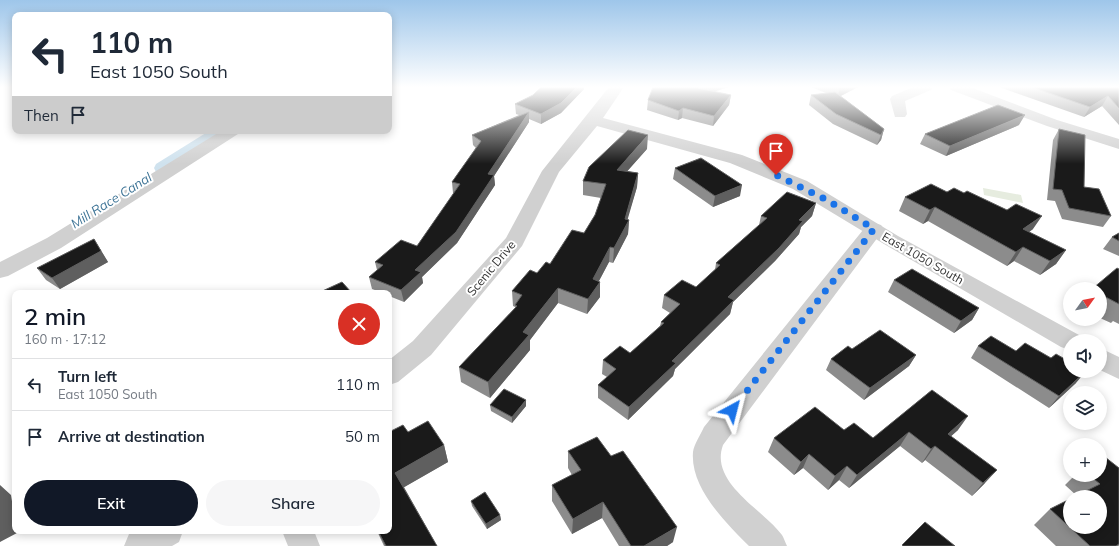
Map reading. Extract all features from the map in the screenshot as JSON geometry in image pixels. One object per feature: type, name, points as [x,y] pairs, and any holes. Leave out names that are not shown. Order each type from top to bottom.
[{"type":"street","name":"Scenic Drive","points":[[392,373],[422,348],[515,241],[551,171],[598,112]]},
{"type":"street","points":[[1024,112],[1119,144]]},
{"type":"street","name":"East 1050 South","points":[[593,120],[696,147],[764,169],[827,200],[874,229],[1063,337]]},
{"type":"street","points":[[0,272],[49,246],[227,134]]},
{"type":"street","points":[[771,546],[722,497],[709,470],[707,451],[714,435],[874,229]]},
{"type":"street","points":[[1107,362],[1119,368]]},
{"type":"street","points":[[141,546],[162,534]]},
{"type":"street","points":[[299,534],[304,546]]},
{"type":"shaded area","points":[[983,188],[1021,195],[1023,203],[984,195]]},
{"type":"building","points":[[529,112],[488,174],[494,175],[456,232],[415,270],[421,272],[401,290],[369,277],[383,265],[375,262],[401,240],[417,246],[460,184],[452,182],[481,141],[472,135]]},
{"type":"building","points":[[700,112],[717,112],[714,116]]},
{"type":"building","points":[[834,112],[862,112],[884,129],[881,135]]},
{"type":"building","points":[[979,112],[1018,112],[1025,115],[950,146],[925,134]]},
{"type":"building","points":[[1059,129],[1085,135],[1084,187],[1099,189],[1111,216],[1069,208],[1062,190],[1053,189]]},
{"type":"building","points":[[628,130],[648,135],[617,170],[638,173],[625,219],[629,220],[614,248],[610,247],[593,279],[600,282],[588,299],[558,288],[523,332],[529,335],[488,382],[459,367],[517,306],[515,305],[522,295],[512,291],[530,270],[537,273],[546,262],[550,264],[572,230],[584,233],[595,215],[606,184],[583,181],[589,167]]},
{"type":"building","points":[[701,158],[742,185],[715,196],[675,168]]},
{"type":"building","points":[[931,184],[947,192],[954,188],[964,193],[967,191],[1007,210],[1016,204],[1042,216],[1023,229],[1066,250],[1050,261],[1023,247],[1016,252],[935,207],[930,210],[905,197]]},
{"type":"building","points":[[787,192],[816,203],[799,220],[803,221],[779,248],[728,297],[734,300],[672,361],[676,363],[629,407],[598,385],[616,369],[603,360],[620,346],[630,353],[664,323],[661,322],[680,304],[664,295],[682,280],[696,287],[720,265],[716,263],[767,218],[761,216]]},
{"type":"building","points":[[1119,233],[1119,241],[1112,237]]},
{"type":"building","points":[[94,239],[101,251],[52,278],[37,268]]},
{"type":"building","points":[[1117,268],[1119,269],[1119,304],[1107,298],[1107,282],[1100,282]]},
{"type":"building","points":[[912,269],[979,308],[961,321],[894,280]]},
{"type":"building","points":[[342,282],[349,290],[325,290]]},
{"type":"building","points":[[880,330],[916,355],[870,388],[831,359],[848,346],[852,349]]},
{"type":"building","points":[[991,336],[1016,351],[1025,343],[1051,358],[1056,354],[1063,358],[1063,378],[1078,378],[1070,386],[1063,386],[1063,392],[1059,396],[978,346]]},
{"type":"building","points":[[504,389],[526,400],[512,417],[490,405]]},
{"type":"building","points":[[932,390],[968,416],[948,434],[997,470],[983,483],[935,446],[931,449],[909,432],[857,475],[847,466],[835,476],[809,454],[801,462],[774,438],[815,407],[844,430],[854,423],[873,438]]},
{"type":"building","points":[[428,421],[444,445],[395,473],[437,546],[386,546],[380,534],[392,534],[392,430],[403,425],[408,432]]},
{"type":"building","points":[[597,437],[611,456],[623,451],[677,527],[644,546],[631,546],[603,502],[573,519],[552,485],[581,470],[568,451]]},
{"type":"building","points":[[1107,459],[1119,468],[1119,544],[1116,546],[1090,546],[1077,534],[1107,534],[1107,490],[1088,490],[1100,484],[1098,482],[1107,482]]},
{"type":"building","points":[[485,492],[500,515],[486,524],[471,501]]},
{"type":"building","points":[[1063,502],[1063,521],[1050,509]]},
{"type":"building","points":[[925,522],[955,546],[903,546],[902,545]]},
{"type":"waterway","name":"Mill Race Canal","points":[[162,168],[215,134]]},
{"type":"route","points":[[732,410],[874,229],[800,185],[776,175]]}]
